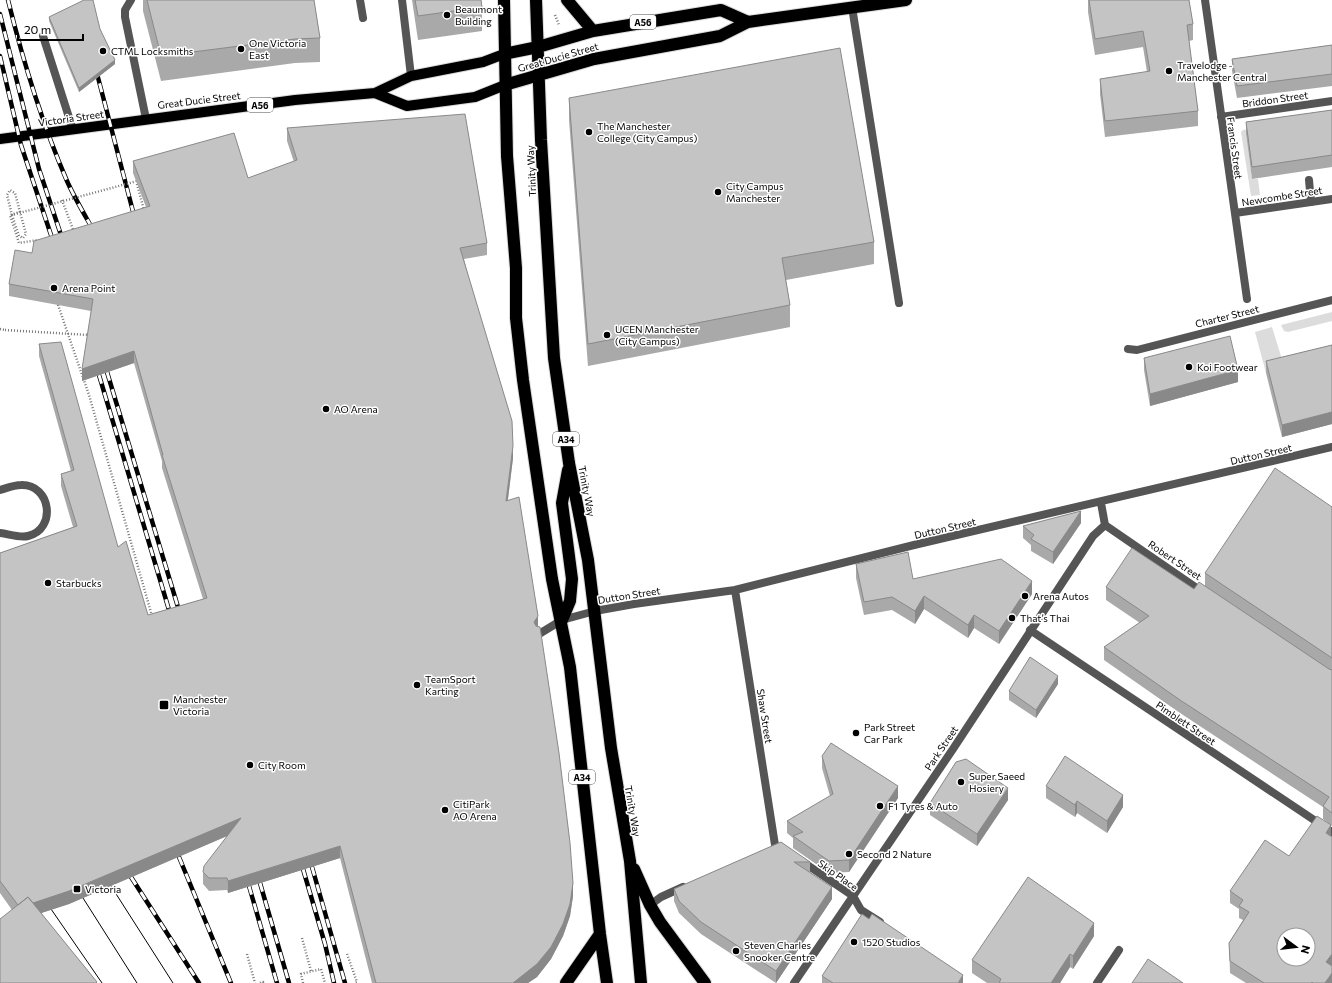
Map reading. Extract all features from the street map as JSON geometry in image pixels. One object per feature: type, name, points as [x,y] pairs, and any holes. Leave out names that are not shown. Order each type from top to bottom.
[{"type":"highway","name":"A34","points":[[504,0],[507,156],[516,268],[517,326],[523,380],[552,579],[562,620],[570,666],[600,934]]},
{"type":"highway","name":"Trinity Way","points":[[536,0],[548,266],[554,358],[569,463],[588,560],[611,748],[630,861],[641,983]]},
{"type":"highway","points":[[568,0],[593,31]]},
{"type":"highway","name":"Great Ducie Street","points":[[505,85],[594,58],[720,36],[748,22],[906,0]]},
{"type":"highway","name":"Great Ducie Street","points":[[504,54],[538,47],[593,31],[721,10],[748,22]]},
{"type":"highway","points":[[562,620],[570,601],[572,579],[562,503],[569,463]]},
{"type":"highway","points":[[630,861],[650,905],[673,941],[705,983]]},
{"type":"highway","points":[[566,983],[600,934]]},
{"type":"highway","points":[[600,934],[608,983]]},
{"type":"main road","name":"Great Ducie Street","points":[[146,119],[295,100],[375,93],[411,76],[483,62],[504,54]]},
{"type":"main road","name":"Great Ducie Street","points":[[375,93],[407,106],[475,97],[505,85]]},
{"type":"main road","name":"Victoria Street","points":[[0,139],[146,119]]},
{"type":"street","points":[[130,0],[125,10],[124,17],[146,119]]},
{"type":"street","points":[[360,0],[363,18]]},
{"type":"street","points":[[402,0],[411,76]]},
{"type":"street","name":"Francis Street","points":[[1205,0],[1247,299]]},
{"type":"street","points":[[852,7],[899,303]]},
{"type":"street","points":[[43,36],[73,130]]},
{"type":"street","name":"Briddon Street","points":[[1221,117],[1332,101]]},
{"type":"street","points":[[1309,180],[1311,202]]},
{"type":"street","name":"Newcombe Street","points":[[1235,213],[1332,199]]},
{"type":"street","name":"Charter Street","points":[[1128,349],[1137,350],[1332,300]]},
{"type":"street","name":"Dutton Street","points":[[539,634],[562,620],[595,611],[735,590],[921,544],[1101,503],[1332,447]]},
{"type":"street","points":[[0,490],[21,485],[30,486],[43,496],[48,511],[42,526],[29,536],[0,533]]},
{"type":"street","points":[[1101,503],[1104,525]]},
{"type":"street","name":"Robert Street","points":[[1104,525],[1213,598]]},
{"type":"street","name":"Park Street","points":[[794,983],[953,749],[1093,536],[1104,525]]},
{"type":"street","name":"Shaw Street","points":[[735,590],[771,846],[784,849]]},
{"type":"street","name":"Pimblett Street","points":[[1030,630],[1332,832]]},
{"type":"street","name":"Skip Place","points":[[797,858],[852,896],[861,910],[887,927]]},
{"type":"street","points":[[650,905],[661,897],[692,882]]},
{"type":"street","points":[[1097,983],[1119,950]]},
{"type":"path","points":[[553,11],[561,28]]},
{"type":"path","points":[[12,215],[62,200],[137,181],[146,216]]},
{"type":"path","points":[[10,190],[15,193],[26,234],[23,238],[18,236],[12,215],[7,195],[10,190]]},
{"type":"path","points":[[62,200],[77,239]]},
{"type":"path","points":[[20,212],[10,215],[19,243],[38,240],[39,246]]},
{"type":"path","points":[[57,301],[89,395],[154,621]]},
{"type":"path","points":[[0,329],[90,335]]},
{"type":"path","points":[[302,938],[312,971]]},
{"type":"path","points":[[247,954],[254,983]]},
{"type":"path","points":[[347,954],[355,983]]},
{"type":"path","points":[[303,983],[301,974],[322,969],[326,983]]},
{"type":"shaded area","points":[[1332,116],[1246,134],[1252,179],[1258,179],[1260,195],[1251,196],[1241,132],[1243,130]]},
{"type":"shaded area","points":[[1332,312],[1332,321],[1288,332],[1284,331],[1281,325]]},
{"type":"shaded area","points":[[1272,327],[1285,369],[1266,373],[1255,332]]},
{"type":"building","points":[[84,0],[93,0],[100,29],[115,60],[79,88],[49,17]]},
{"type":"building","name":"One Victoria East","points":[[147,0],[314,0],[320,38],[295,39],[161,56]]},
{"type":"building","points":[[415,0],[481,0],[482,7],[418,16]]},
{"type":"building","name":"Travelodge - Manchester Central","points":[[1089,0],[1189,0],[1193,24],[1187,25],[1198,111],[1105,121],[1100,79],[1150,71],[1143,31],[1095,39]]},
{"type":"building","points":[[1332,45],[1332,74],[1237,86],[1232,59]]},
{"type":"building","name":"City Campus Manchester","points":[[840,48],[874,242],[782,258],[790,305],[588,344],[569,98]]},
{"type":"building","points":[[1332,110],[1332,155],[1252,167],[1246,122]]},
{"type":"building","points":[[465,114],[487,243],[460,248],[512,421],[513,446],[506,501],[519,497],[538,616],[534,622],[536,626],[540,627],[559,753],[570,843],[573,883],[570,904],[563,924],[551,947],[537,964],[513,983],[376,983],[340,846],[228,881],[227,878],[209,878],[203,872],[204,866],[241,818],[69,891],[33,903],[28,897],[18,905],[0,881],[0,553],[77,526],[61,474],[74,470],[39,344],[61,342],[118,547],[126,541],[148,615],[207,598],[162,455],[134,351],[82,369],[93,299],[9,284],[15,250],[32,253],[34,241],[150,206],[133,161],[234,133],[248,178],[297,160],[287,128]]},
{"type":"building","points":[[1230,336],[1238,370],[1150,394],[1144,358]]},
{"type":"building","points":[[1332,345],[1332,412],[1282,425],[1266,361]]},
{"type":"building","points":[[1275,468],[1332,507],[1332,658],[1205,573]]},
{"type":"building","points":[[1081,511],[1053,552],[1031,539],[1034,535],[1023,526]]},
{"type":"building","points":[[1132,548],[1194,589],[1199,582],[1332,670],[1332,813],[1323,806],[1329,797],[1180,700],[1104,647],[1149,616],[1106,587]]},
{"type":"building","points":[[908,552],[913,579],[1001,559],[1032,581],[999,631],[974,615],[968,625],[924,596],[915,611],[892,597],[864,602],[856,564]]},
{"type":"building","points":[[1030,657],[1058,676],[1036,710],[1009,691]]},
{"type":"building","points":[[831,743],[898,786],[849,860],[829,861],[793,836],[803,832],[787,821],[833,794],[822,756]]},
{"type":"building","points":[[1065,756],[1123,795],[1107,821],[1077,801],[1075,805],[1046,786]]},
{"type":"building","points":[[966,759],[1008,788],[977,834],[930,803],[956,762]]},
{"type":"building","points":[[1317,816],[1331,825],[1326,833],[1332,837],[1332,954],[1326,962],[1332,966],[1332,973],[1325,983],[1264,983],[1230,961],[1229,943],[1249,912],[1239,906],[1243,900],[1230,891],[1265,840],[1289,856]]},
{"type":"building","points":[[781,842],[810,862],[794,862],[832,887],[776,971],[701,922],[679,901],[674,889]]},
{"type":"building","points":[[1028,877],[1094,923],[1073,956],[1070,954],[1051,983],[999,983],[1001,979],[972,960]]},
{"type":"building","points":[[28,897],[97,982],[96,983],[0,983],[0,919]]},
{"type":"building","points":[[862,914],[869,919],[872,914],[963,975],[958,983],[833,983],[822,976]]},
{"type":"building","points":[[1148,959],[1183,983],[1132,983]]},
{"type":"tram line","points":[[111,886],[173,983]]},
{"type":"tram line","points":[[83,898],[137,983]]},
{"type":"tram line","points":[[51,909],[102,983]]},
{"type":"railway","points":[[8,0],[20,46],[49,137],[70,188],[96,235]]},
{"type":"railway","points":[[0,14],[39,169],[64,244]]},
{"type":"railway","points":[[0,56],[21,145],[55,247]]},
{"type":"railway","points":[[95,66],[136,223]]},
{"type":"railway","points":[[107,372],[181,617]]},
{"type":"railway","points":[[99,375],[172,620]]},
{"type":"railway","points":[[179,857],[231,983]]},
{"type":"railway","points":[[312,867],[345,983]]},
{"type":"railway","points":[[303,869],[325,944],[334,983]]},
{"type":"railway","points":[[131,877],[199,983]]},
{"type":"railway","points":[[260,883],[289,983]]},
{"type":"railway","points":[[249,886],[277,983]]},
{"type":"place","name":"Beaumont Building","points":[[447,15]]},
{"type":"place","name":"One Victoria East","points":[[241,49]]},
{"type":"place","name":"CTML Locksmiths","points":[[103,51]]},
{"type":"place","name":"Travelodge - Manchester Central","points":[[1169,71]]},
{"type":"place","name":"The Manchester College (City Campus)","points":[[589,132]]},
{"type":"place","name":"City Campus Manchester","points":[[718,192]]},
{"type":"place","name":"Arena Point","points":[[54,288]]},
{"type":"place","name":"UCEN Manchester (City Campus)","points":[[607,335]]},
{"type":"place","name":"Koi Footwear","points":[[1189,367]]},
{"type":"place","name":"AO Arena","points":[[326,409]]},
{"type":"place","name":"Starbucks","points":[[48,583]]},
{"type":"place","name":"Arena Autos","points":[[1025,596]]},
{"type":"place","name":"That’s Thai","points":[[1012,618]]},
{"type":"place","name":"TeamSport Karting","points":[[417,685]]},
{"type":"place","name":"Manchester Victoria","points":[[164,705]]},
{"type":"place","name":"Park Street Car Park","points":[[856,733]]},
{"type":"place","name":"City Room","points":[[250,765]]},
{"type":"place","name":"Super Saeed Hosiery","points":[[961,782]]},
{"type":"place","name":"F1 Tyres & Auto","points":[[880,806]]},
{"type":"place","name":"CitiPark AO Arena","points":[[445,810]]},
{"type":"place","name":"Second 2 Nature","points":[[849,854]]},
{"type":"place","name":"Victoria","points":[[77,889]]},
{"type":"place","name":"1520 Studios","points":[[854,942]]},
{"type":"place","name":"Steven Charles Snooker Centre","points":[[736,951]]}]
